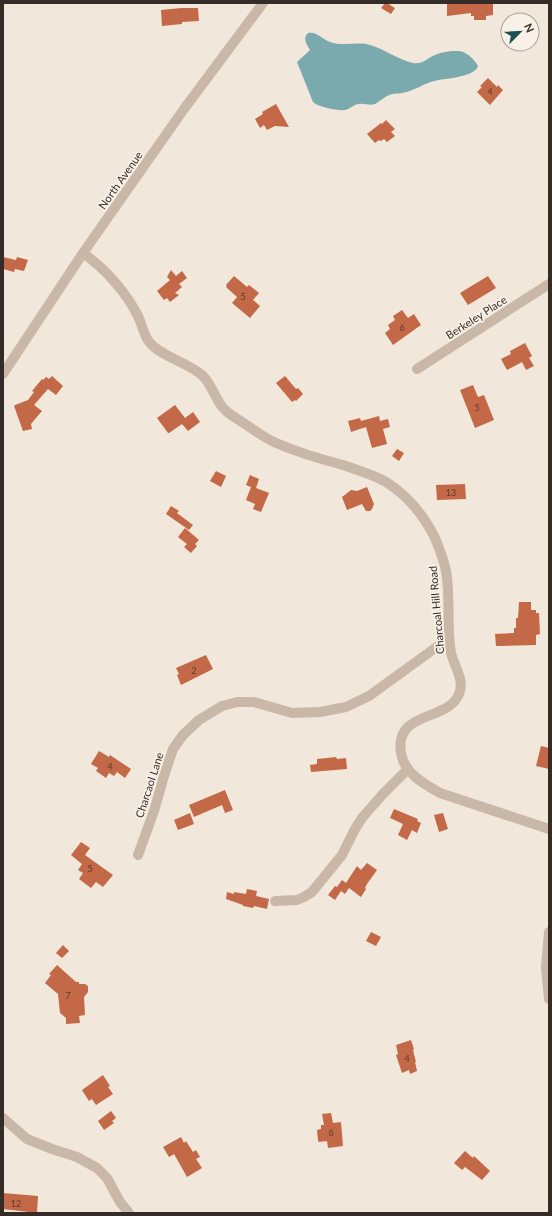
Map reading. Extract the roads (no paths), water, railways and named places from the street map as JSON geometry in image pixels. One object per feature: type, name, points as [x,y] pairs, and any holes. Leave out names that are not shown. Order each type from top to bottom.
[{"type":"street","name":"North Avenue","points":[[3,374],[83,253],[184,109],[263,3]]},
{"type":"street","name":"Charcoal Hill Road","points":[[83,253],[94,261],[123,292],[138,316],[146,337],[151,344],[195,369],[204,377],[210,384],[219,403],[228,413],[275,442],[362,472],[386,482],[417,509],[434,537],[446,571],[449,638],[452,656],[461,684],[460,692],[450,706],[416,721],[405,731],[400,746],[404,762],[408,769],[426,785],[440,793],[549,829]]},
{"type":"street","name":"Berkeley Place","points":[[417,369],[549,284]]},
{"type":"street","name":"Charcaol Lane","points":[[138,855],[154,811],[173,749],[183,735],[199,720],[222,706],[237,702],[254,702],[292,713],[320,712],[346,707],[369,696],[449,638]]},
{"type":"street","points":[[275,901],[296,900],[312,892],[342,855],[362,818],[408,769]]},
{"type":"street","points":[[549,932],[546,967],[549,999]]},
{"type":"street","points":[[3,1118],[22,1135],[32,1141],[77,1157],[97,1168],[108,1178],[120,1202],[129,1213]]},
{"type":"water","points":[[308,33],[314,33],[327,41],[335,43],[370,45],[413,63],[422,62],[432,56],[450,51],[463,52],[471,57],[478,66],[473,72],[455,78],[434,81],[406,92],[390,95],[375,104],[357,104],[345,110],[333,109],[319,106],[313,102],[297,62],[310,50],[305,39]]}]
